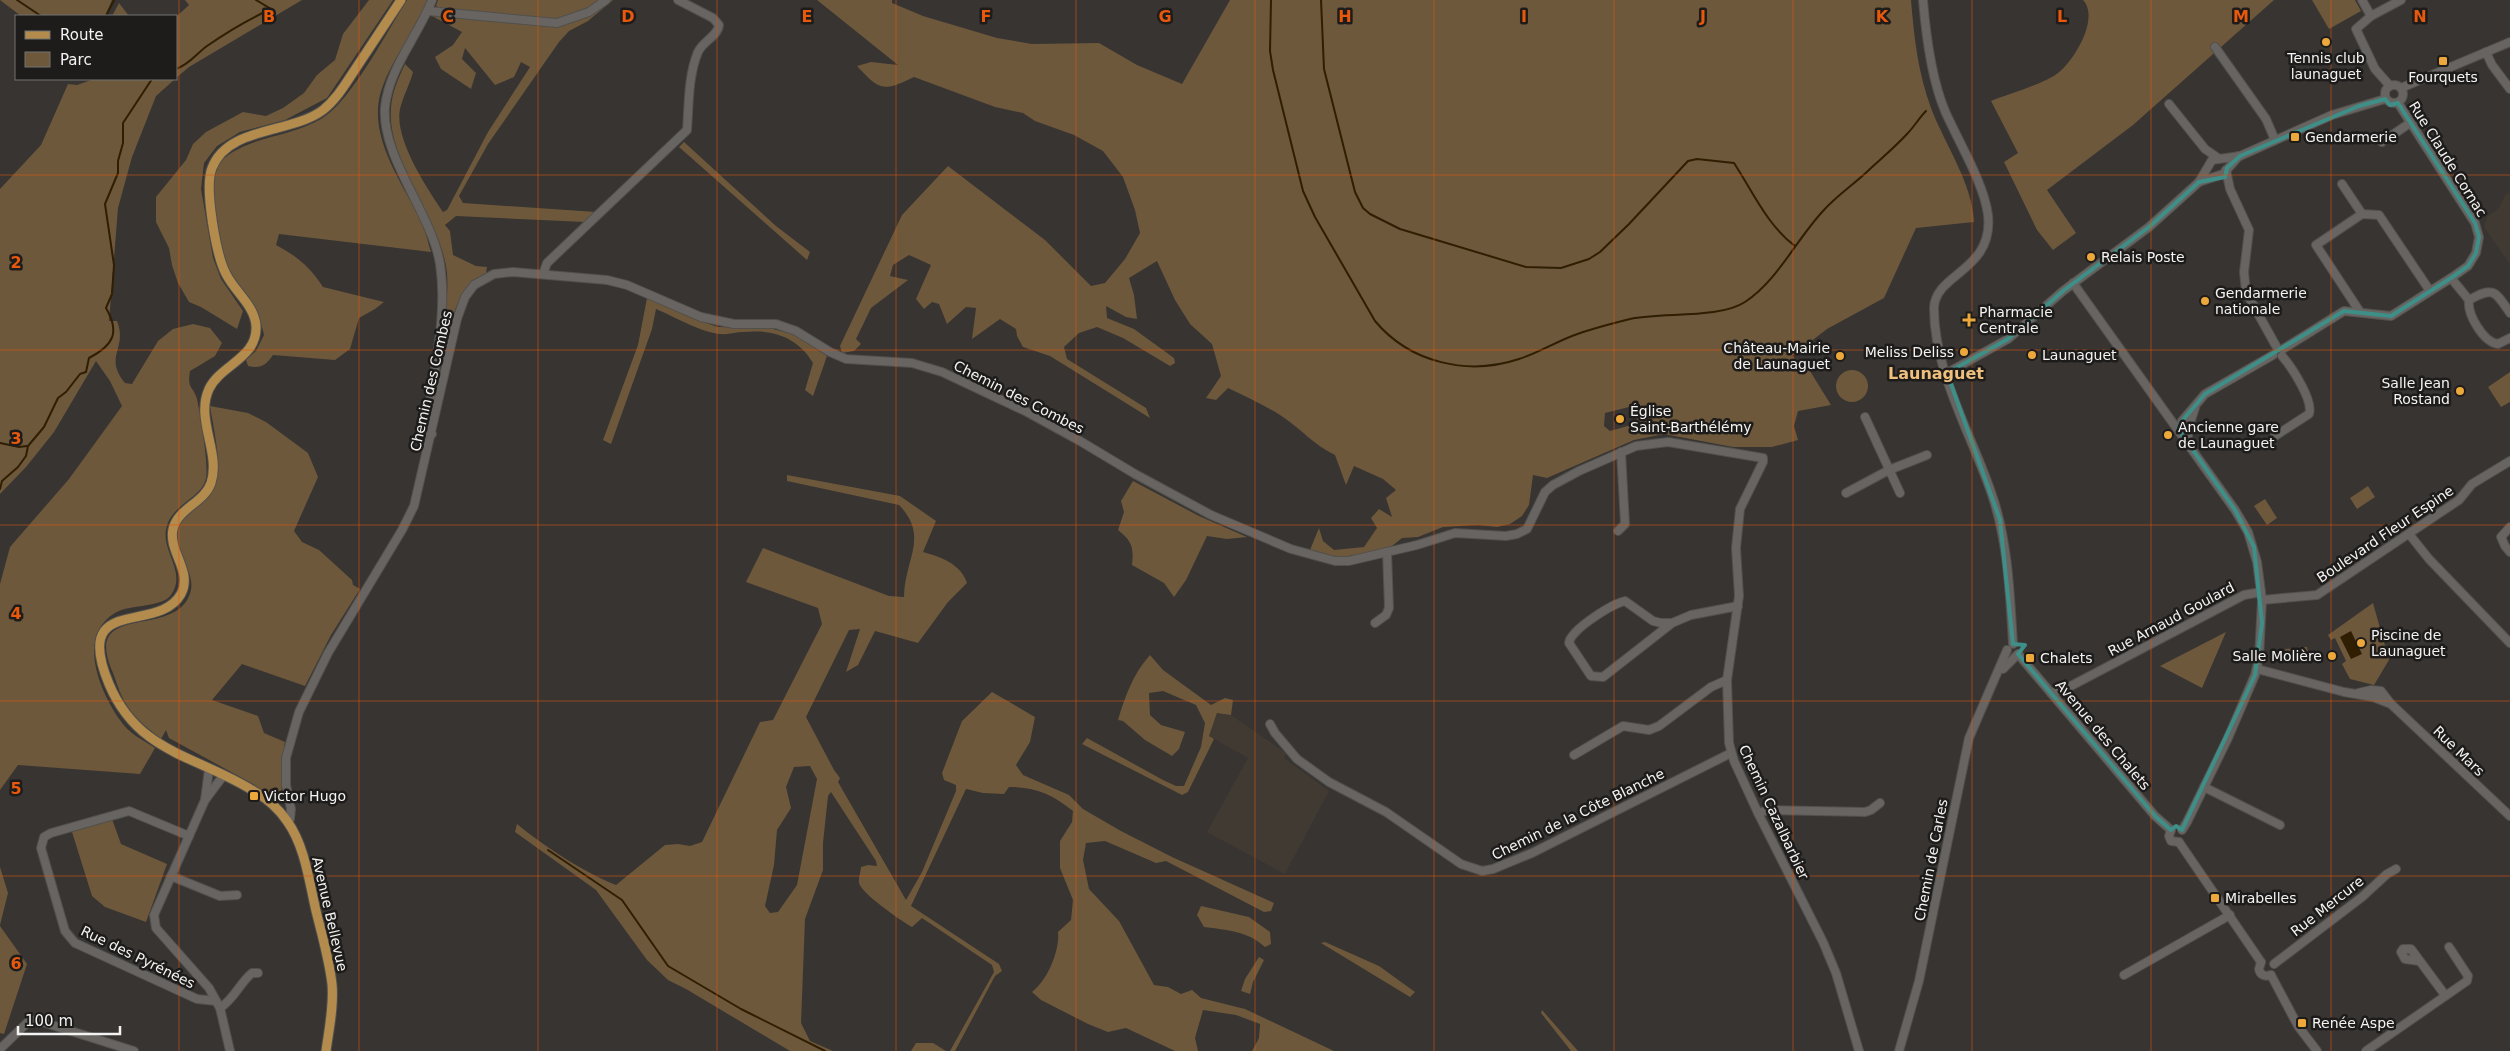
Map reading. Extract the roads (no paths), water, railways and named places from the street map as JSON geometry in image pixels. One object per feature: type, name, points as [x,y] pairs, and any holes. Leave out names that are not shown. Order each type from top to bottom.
[{"type":"main road","points":[[284,817],[254,791],[148,737],[131,722],[110,687],[100,650],[102,635],[112,624],[128,617],[164,609],[176,601],[182,591],[184,574],[174,545],[172,532],[178,518],[202,497],[211,482],[212,459],[205,409],[207,394],[218,377],[248,350],[255,336],[256,329],[253,314],[226,276],[221,260],[210,199],[210,172],[222,152],[231,145],[304,121],[330,104],[401,0]]},
{"type":"main road","name":"Avenue Bellevue","points":[[284,817],[302,854],[328,962],[332,996],[326,1051]]},
{"type":"street","points":[[432,0],[395,73],[388,93],[385,121],[392,147],[427,225],[440,264],[441,309],[427,423],[428,431],[432,434]]},
{"type":"street","points":[[428,11],[557,23],[589,12],[606,0]]},
{"type":"street","points":[[543,274],[547,263],[687,130],[694,62],[704,42],[716,32],[720,24],[713,18],[678,0]]},
{"type":"street","points":[[2362,0],[2371,16]]},
{"type":"street","points":[[2401,0],[2371,16],[2356,29],[2356,34],[2375,68],[2390,86],[2401,88],[2510,42]]},
{"type":"street","name":"Avenue des Chalets","points":[[1923,1],[1929,48],[1945,110],[1964,147],[1988,215],[1988,229],[1981,252],[1965,270],[1939,292],[1935,299],[1936,325],[1947,373],[1997,510],[2002,531],[2010,647],[2019,648],[2017,655],[2051,692],[2155,816],[2171,830],[2169,836],[2171,841],[2179,842],[2230,915],[2261,962],[2258,969],[2261,974],[2271,975],[2298,1026],[2317,1051]]},
{"type":"street","points":[[2215,47],[2266,120],[2275,140]]},
{"type":"street","points":[[2486,52],[2492,65],[2510,89]]},
{"type":"street","points":[[2385,99],[2385,91],[2390,86]]},
{"type":"street","points":[[2385,99],[2390,103],[2398,103],[2403,96],[2401,88]]},
{"type":"street","points":[[2199,182],[2223,174],[2240,156],[2275,140],[2332,115],[2385,99]]},
{"type":"street","name":"Rue Claude Cornac","points":[[2280,350],[2344,311],[2391,316],[2451,278],[2472,260],[2476,253],[2478,230],[2439,165],[2398,103]]},
{"type":"street","points":[[2169,104],[2205,149],[2226,162],[2230,189],[2248,230],[2244,272],[2246,292],[2308,399],[2311,411],[2309,414],[2275,436]]},
{"type":"street","points":[[2382,142],[2410,123]]},
{"type":"street","points":[[2205,149],[2209,166],[2216,176],[2230,189]]},
{"type":"street","points":[[1947,373],[2008,339],[2073,283],[2149,227],[2199,182],[2212,160],[2240,156]]},
{"type":"street","points":[[2342,184],[2362,214]]},
{"type":"street","points":[[2360,312],[2316,245],[2362,214],[2379,215],[2430,291]]},
{"type":"street","name":"Chemin des Combes","points":[[284,817],[291,816],[287,795],[286,758],[299,712],[348,616],[402,530],[414,506],[457,319],[469,291],[480,281],[494,274],[543,274],[607,280],[627,285],[701,317],[717,321],[776,324],[796,331],[830,352],[846,359],[864,362],[912,363],[930,368],[1027,412],[1211,515],[1291,549],[1335,561],[1387,552],[1455,533],[1506,536],[1517,534],[1527,529],[1545,492],[1552,485],[1636,446],[1668,442],[1763,458]]},
{"type":"street","points":[[2451,278],[2469,300],[2469,312],[2487,340],[2498,344],[2510,338]]},
{"type":"street","points":[[2073,283],[2179,430],[2248,532],[2256,555],[2262,596],[2262,623],[2257,669],[2188,822],[2182,830]]},
{"type":"street","points":[[2469,300],[2485,291],[2492,291],[2497,294],[2510,313]]},
{"type":"street","points":[[2179,430],[2182,420],[2195,408],[2205,394],[2272,355],[2272,350],[2280,350]]},
{"type":"street","points":[[2188,443],[2188,429],[2195,408]]},
{"type":"street","points":[[1865,416],[1900,493]]},
{"type":"street","points":[[1618,531],[1624,524],[1620,452]]},
{"type":"street","points":[[1846,493],[1889,470],[1928,455]]},
{"type":"street","name":"Chemin Cazalbarbier","points":[[1763,458],[1763,462],[1740,509],[1736,548],[1739,582],[1738,606],[1727,680],[1731,753],[1758,813],[1823,942],[1836,974],[1859,1051]]},
{"type":"street","name":"Boulevard Fleur Espine","points":[[2262,596],[2317,595],[2459,500],[2472,484],[2510,461]]},
{"type":"street","points":[[2510,527],[2501,537],[2510,552]]},
{"type":"street","points":[[2409,534],[2429,559],[2510,643]]},
{"type":"street","points":[[1375,623],[1386,615],[1389,608],[1387,552]]},
{"type":"street","name":"Rue Arnaud Goulard","points":[[2051,692],[2068,688],[2244,595],[2262,596]]},
{"type":"street","points":[[1672,623],[1653,621],[1625,601],[1612,605],[1572,634],[1570,643],[1591,676],[1603,676],[1672,623],[1691,615],[1738,606]]},
{"type":"street","name":"Chemin de Carles","points":[[1900,1051],[1919,981],[1969,738],[2010,647]]},
{"type":"street","name":"Chemin de Carles","points":[[1997,677],[2017,655]]},
{"type":"street","name":"Rue Mars","points":[[2257,669],[2344,692],[2358,693],[2391,704],[2510,816]]},
{"type":"street","points":[[1574,756],[1622,726],[1650,730],[1659,726],[1711,687],[1727,680]]},
{"type":"street","name":"Rue Arnaud Goulard","points":[[2058,701],[2068,688]]},
{"type":"street","name":"Chemin de la Côte Blanche","points":[[1270,724],[1274,734],[1297,759],[1329,782],[1386,812],[1461,864],[1482,871],[1493,869],[1532,853],[1731,753]]},
{"type":"street","points":[[205,800],[208,769]]},
{"type":"street","points":[[222,776],[205,800],[154,915],[156,928],[209,988],[218,1004],[230,1051]]},
{"type":"street","points":[[2204,787],[2268,817],[2280,826]]},
{"type":"street","points":[[284,817],[287,795]]},
{"type":"street","points":[[1758,813],[1768,810],[1864,812],[1880,804]]},
{"type":"street","name":"Rue des Pyrénées","points":[[189,836],[129,811],[51,833],[44,837],[41,848],[65,931],[75,943],[197,999],[218,1004]]},
{"type":"street","points":[[2171,830],[2176,828],[2182,830]]},
{"type":"street","points":[[2179,842],[2184,838],[2182,830]]},
{"type":"street","name":"Rue Mercure","points":[[2274,964],[2362,897],[2387,874],[2396,870]]},
{"type":"street","points":[[171,876],[220,896],[237,895]]},
{"type":"street","points":[[2124,975],[2230,915]]},
{"type":"street","points":[[2366,1051],[2467,981],[2468,976],[2449,947]]},
{"type":"street","points":[[2261,962],[2269,960],[2274,964],[2271,975]]},
{"type":"street","points":[[2419,961],[2445,995]]},
{"type":"street","points":[[218,1004],[234,997],[248,976],[252,973],[258,973]]},
{"type":"street","points":[[3,1049],[28,1022],[36,1020],[134,1051]]},
{"type":"waterway","points":[[17,0],[40,15]]},
{"type":"waterway","points":[[106,15],[114,0]]},
{"type":"waterway","points":[[256,0],[271,9]]},
{"type":"waterway","points":[[1271,0],[1270,51],[1273,70],[1303,191],[1315,217],[1375,321],[1405,347],[1422,356],[1460,366],[1500,364],[1519,359],[1579,333],[1630,319],[1721,311],[1745,302],[1767,283],[1828,205],[1898,143],[1926,111]]},
{"type":"waterway","points":[[1321,0],[1324,69],[1355,192],[1363,208],[1370,214],[1400,229],[1526,267],[1561,268],[1589,259],[1600,252],[1688,161],[1697,159],[1734,163],[1768,218],[1785,238],[1795,246]]},
{"type":"waterway","points":[[178,68],[222,36],[246,21],[271,9]]},
{"type":"waterway","points":[[0,489],[2,481],[18,467],[26,456],[28,446],[44,427],[58,398],[66,392],[80,374],[86,372],[89,358],[104,348],[112,337],[113,324],[106,308],[112,294],[114,265],[105,204],[118,173],[118,161],[123,143],[123,123],[151,80]]},
{"type":"waterway","points":[[0,443],[19,447],[27,446]]},
{"type":"waterway","points":[[548,850],[622,900],[668,966],[741,1009],[825,1051]]},
{"type":"place","name":"Tennis club launaguet","points":[[2326,42]]},
{"type":"place","name":"Fourquets","points":[[2443,61]]},
{"type":"place","name":"Gendarmerie","points":[[2295,137]]},
{"type":"place","name":"Relais Poste","points":[[2091,257]]},
{"type":"place","name":"Gendarmerie nationale","points":[[2205,301]]},
{"type":"place","name":"Pharmacie Centrale","points":[[1969,320]]},
{"type":"place","name":"Meliss Deliss","points":[[1964,352]]},
{"type":"place","name":"Launaguet","points":[[2032,355]]},
{"type":"place","name":"Château-Mairie de Launaguet","points":[[1840,356]]},
{"type":"place","name":"Salle Jean Rostand","points":[[2460,391]]},
{"type":"place","name":"Église Saint-Barthélémy","points":[[1620,419]]},
{"type":"place","name":"Ancienne gare de Launaguet","points":[[2168,435]]},
{"type":"place","name":"Piscine de Launaguet","points":[[2361,643]]},
{"type":"place","name":"Salle Molière","points":[[2332,656]]},
{"type":"place","name":"Chalets","points":[[2030,658]]},
{"type":"place","name":"Victor Hugo","points":[[254,796]]},
{"type":"place","name":"Mirabelles","points":[[2215,898]]},
{"type":"place","name":"Renée Aspe","points":[[2302,1023]]},
{"type":"district","name":"Launaguet","points":[[1936,373]]}]
